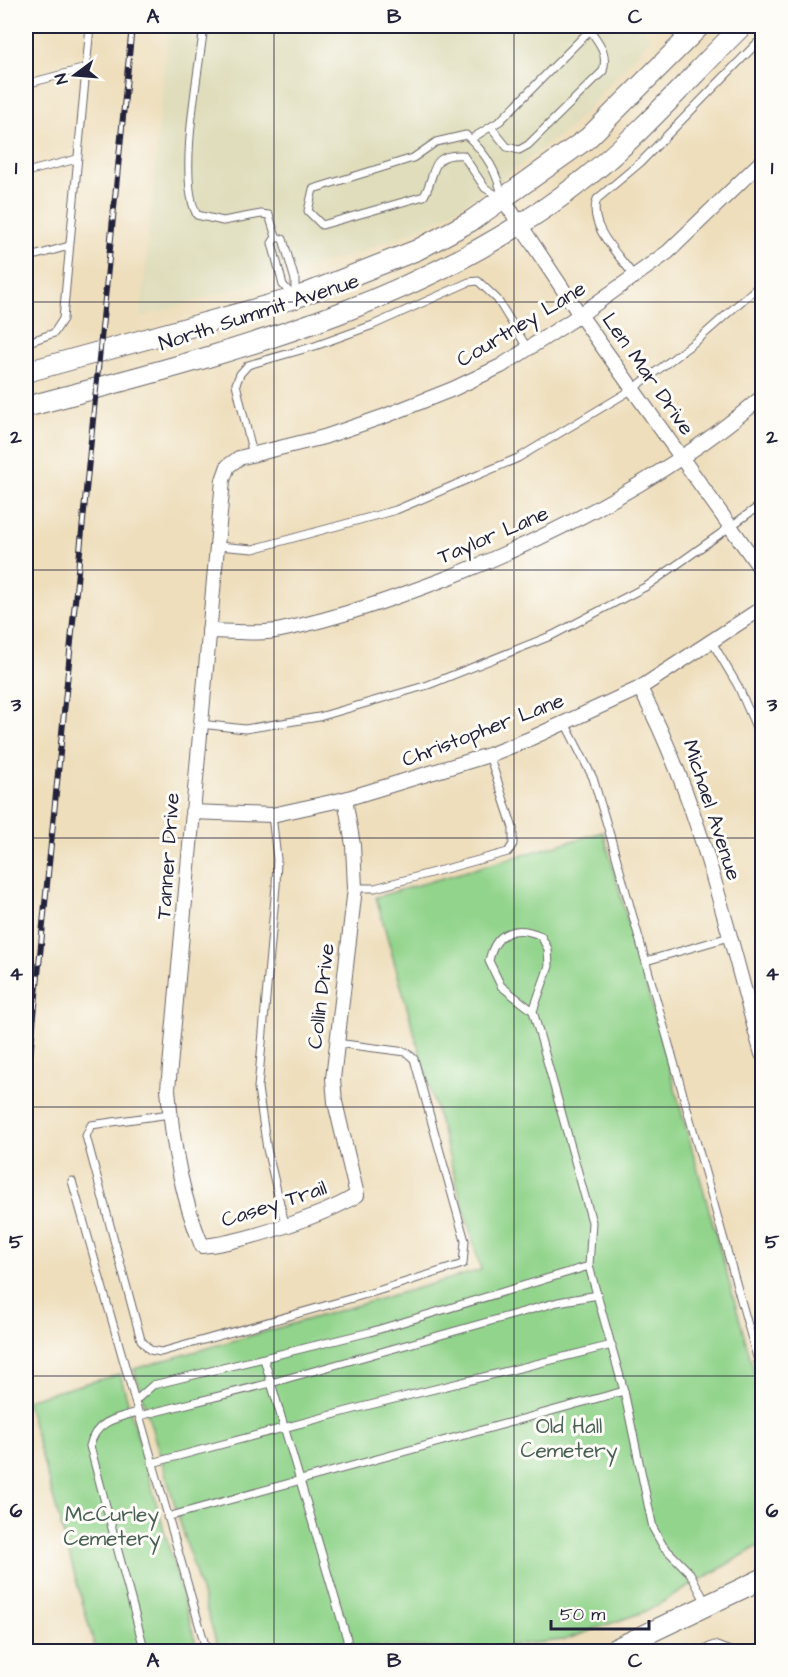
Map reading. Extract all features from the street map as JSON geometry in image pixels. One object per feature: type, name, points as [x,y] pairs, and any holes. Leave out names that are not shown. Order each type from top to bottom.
[{"type":"main road","name":"North Summit Avenue","points":[[26,372],[295,298],[417,250],[503,199],[588,138],[700,26]]},
{"type":"main road","name":"North Summit Avenue","points":[[26,407],[306,326],[427,277],[519,224],[585,179],[622,148],[742,26]]},
{"type":"main road","points":[[685,42],[704,63]]},
{"type":"main road","points":[[295,298],[306,326]]},
{"type":"main road","points":[[609,1652],[762,1579]]},
{"type":"street","name":"Courtney Lane","points":[[228,466],[239,458],[324,437],[385,416],[453,389],[501,366],[580,315],[684,237],[762,161]]},
{"type":"street","name":"Len Mar Drive","points":[[503,199],[580,315],[762,571]]},
{"type":"street","name":"Taylor Lane","points":[[209,631],[279,631],[388,601],[557,531],[636,487],[762,397]]},
{"type":"street","name":"Tanner Drive","points":[[202,1246],[191,1221],[170,1114],[168,1089],[176,1021],[192,812],[217,546],[224,480],[228,466]]},
{"type":"street","name":"Christopher Lane","points":[[192,812],[272,815],[345,799],[489,755],[640,688],[762,608]]},
{"type":"street","name":"Michael Avenue","points":[[640,688],[663,731],[688,795],[762,1054]]},
{"type":"street","name":"Collin Drive","points":[[345,799],[353,845],[355,888],[335,1043],[333,1079],[335,1102],[357,1195]]},
{"type":"street","name":"Casey Trail","points":[[202,1246],[223,1244],[340,1206],[357,1195]]},
{"type":"lane","points":[[26,343],[54,333],[63,319],[90,26]]},
{"type":"lane","points":[[204,26],[189,160],[190,203],[197,215],[223,221],[261,214],[269,215],[276,237]]},
{"type":"lane","points":[[669,26],[685,42]]},
{"type":"lane","points":[[471,139],[490,126],[500,121],[592,28],[603,47],[606,60],[603,71],[528,145],[519,150],[507,147],[490,126]]},
{"type":"lane","points":[[634,276],[599,227],[595,217],[597,199],[640,162],[762,38]]},
{"type":"lane","points":[[26,84],[86,68]]},
{"type":"lane","points":[[466,135],[481,148],[497,173],[503,199],[485,188],[463,155],[450,154],[438,161],[431,172],[430,186],[424,196],[322,225],[308,211],[313,189],[413,158],[436,142],[466,135]]},
{"type":"lane","points":[[26,172],[77,159]]},
{"type":"lane","points":[[276,237],[283,239],[295,280],[295,298]]},
{"type":"lane","points":[[276,237],[272,243],[284,285],[295,298]]},
{"type":"lane","points":[[26,258],[69,246]]},
{"type":"lane","points":[[253,454],[236,384],[240,374],[248,365],[374,325],[469,282],[478,281],[497,299],[528,349]]},
{"type":"lane","points":[[217,546],[253,549],[396,510],[518,458],[633,389],[700,338],[762,283]]},
{"type":"lane","points":[[200,724],[245,729],[319,717],[428,685],[553,635],[647,586],[762,504]]},
{"type":"lane","points":[[712,642],[738,686],[762,741]]},
{"type":"lane","points":[[565,723],[593,778],[762,1375]]},
{"type":"lane","points":[[355,888],[375,888],[508,852],[513,844],[513,828],[489,755]]},
{"type":"lane","points":[[272,815],[277,859],[276,886],[258,1088],[267,1149],[285,1224]]},
{"type":"lane","points":[[533,1011],[501,986],[489,962],[499,939],[511,931],[527,929],[541,936],[548,949],[549,966],[533,1011],[592,1222],[589,1266],[624,1391],[653,1528],[663,1546],[690,1573],[708,1605]]},
{"type":"lane","points":[[646,961],[729,937]]},
{"type":"lane","points":[[170,1114],[91,1125],[86,1136],[141,1340],[150,1350],[161,1352],[374,1292],[463,1264],[465,1241],[414,1059],[406,1052],[335,1043]]},
{"type":"lane","points":[[72,1181],[207,1652]]},
{"type":"lane","points":[[135,1401],[153,1385],[370,1332],[589,1266]]},
{"type":"lane","points":[[145,1652],[90,1446],[93,1434],[100,1426],[138,1414],[272,1383],[558,1302],[598,1295]]},
{"type":"lane","points":[[152,1463],[612,1345]]},
{"type":"lane","points":[[264,1359],[347,1639],[347,1652]]},
{"type":"lane","points":[[167,1517],[624,1391]]},
{"type":"lane","points":[[699,1652],[714,1646],[733,1652]]},
{"type":"shaded area","points":[[168,26],[641,26],[651,38],[572,126],[498,182],[440,219],[364,251],[141,317]]},
{"type":"green space","name":"Old Hall Cemetery","points":[[603,832],[762,1399],[762,1544],[649,1610],[564,1640],[472,1649],[341,1645],[310,1651],[219,1651],[134,1369],[481,1270],[376,897]]},
{"type":"green space","name":"McCurley Cemetery","points":[[120,1374],[198,1651],[96,1651],[26,1400]]},
{"type":"railway","points":[[26,1096],[132,26]]}]
